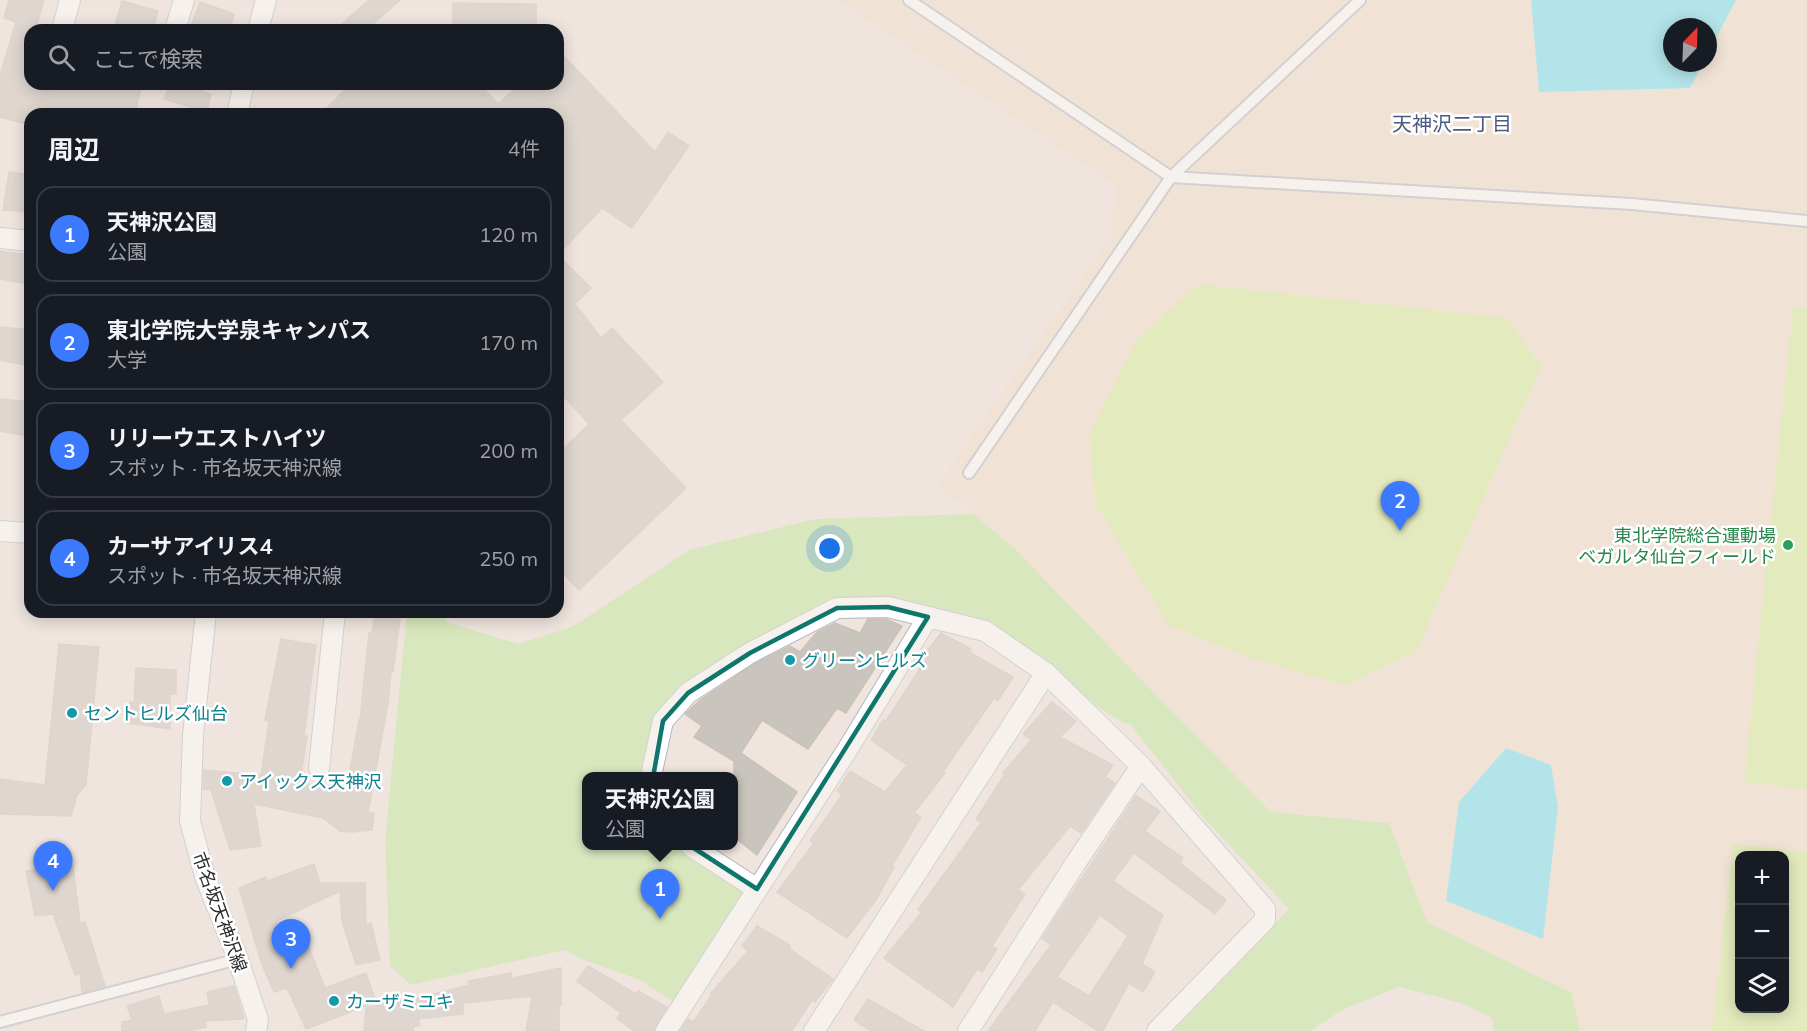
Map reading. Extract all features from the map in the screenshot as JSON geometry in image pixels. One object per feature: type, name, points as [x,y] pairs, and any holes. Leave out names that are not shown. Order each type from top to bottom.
[{"type":"street","points":[[64,24],[70,0]]},
{"type":"street","points":[[177,24],[184,0]]},
{"type":"street","points":[[260,24],[266,0]]},
{"type":"street","points":[[238,108],[243,90]]},
{"type":"street","points":[[0,238],[24,240]]},
{"type":"street","points":[[0,531],[24,533]]},
{"type":"street","points":[[652,772],[663,721],[688,693],[750,653],[837,608],[888,607],[985,631],[1046,673],[1141,766],[1265,909],[1265,920],[1157,1031]]},
{"type":"street","points":[[666,1031],[849,747],[928,616]]},
{"type":"street","name":"市名坂天神沢線","points":[[205,618],[193,735],[190,822],[205,877],[238,959],[258,1020],[256,1031]]},
{"type":"street","points":[[319,768],[334,618]]},
{"type":"street","points":[[814,1031],[1046,673]]},
{"type":"street","points":[[968,1031],[1141,766]]},
{"type":"street","points":[[697,850],[757,889]]},
{"type":"lane","points":[[909,0],[1171,177],[1632,204],[1807,221]]},
{"type":"lane","points":[[969,472],[1171,177],[1360,0]]},
{"type":"lane","points":[[0,1022],[238,959]]},
{"type":"highlighted area","points":[[888,607],[928,617],[757,889],[646,817],[663,721],[688,693],[750,653],[837,608]]},
{"type":"shaded area","points":[[838,0],[1807,0],[1807,1031],[1580,1031],[1572,993],[1427,922],[1389,823],[1272,812],[1014,548],[937,485],[1110,238],[1116,186]]},
{"type":"green space","points":[[1198,284],[1507,318],[1541,366],[1416,652],[1345,685],[1256,660],[1168,625],[1096,505],[1089,436],[1136,341]]},
{"type":"green space","name":"東北学院総合運動場 ベガルタ仙台フィールド","points":[[1793,307],[1807,308],[1807,789],[1744,782]]},
{"type":"green space","points":[[973,514],[1014,548],[1271,812],[1389,823],[1427,922],[1572,993],[1580,1031],[1494,1031],[1492,1018],[1461,1003],[1399,987],[1342,1010],[1310,1031],[1173,1031],[1289,909],[1203,817],[1130,724],[1122,722],[985,631],[837,608],[663,721],[652,772],[582,772],[582,850],[697,850],[757,889],[681,1007],[640,980],[584,960],[564,950],[411,985],[390,966],[385,840],[406,618],[444,618],[449,623],[518,644],[572,627],[689,550],[815,519]]},
{"type":"green space","points":[[1733,844],[1807,852],[1807,1031],[1712,1031]]},
{"type":"water","points":[[1531,0],[1736,0],[1717,37],[1717,18],[1663,18],[1663,72],[1698,72],[1690,88],[1539,92]]},
{"type":"water","points":[[1506,748],[1551,765],[1558,807],[1543,939],[1446,901],[1459,802]]},
{"type":"building","points":[[9,0],[44,0],[37,24],[24,24],[24,90],[141,90],[136,108],[24,108],[24,123],[0,117],[0,75],[16,22],[4,18]]},
{"type":"building","points":[[369,0],[400,0],[373,24],[342,24]]},
{"type":"building","points":[[122,1],[158,11],[155,24],[115,24]]},
{"type":"building","points":[[200,2],[234,14],[232,24],[192,24]]},
{"type":"building","points":[[453,3],[536,4],[536,24],[453,24]]},
{"type":"building","points":[[564,56],[655,152],[668,132],[689,146],[632,228],[602,208],[564,249],[564,108],[327,108],[345,90],[485,90],[498,104],[513,90],[564,90]]},
{"type":"building","points":[[168,90],[198,90],[211,94],[208,108],[194,108],[164,99]]},
{"type":"building","points":[[9,172],[24,174],[24,212],[3,210]]},
{"type":"building","points":[[0,251],[24,254],[24,283],[0,279]]},
{"type":"building","points":[[564,261],[591,288],[575,304],[601,338],[612,328],[663,382],[621,420],[686,488],[579,590],[564,574],[564,448],[589,424],[564,397]]},
{"type":"building","points":[[0,327],[24,329],[24,365],[0,360]]},
{"type":"building","points":[[0,399],[24,401],[24,435],[0,431]]},
{"type":"building","points":[[374,618],[400,618],[388,704],[368,812],[374,813],[372,830],[340,831],[323,818],[254,804],[261,846],[230,850],[211,790],[203,789],[204,770],[261,775],[269,721],[265,720],[281,639],[316,645],[300,783],[346,794],[360,720],[369,633],[372,634]]},
{"type":"building","points":[[868,619],[886,619],[902,626],[846,713],[837,708],[808,749],[762,720],[741,753],[797,792],[757,855],[738,840],[738,772],[734,772],[734,761],[694,737],[702,726],[685,714],[700,700],[756,663],[790,646],[800,652],[817,632],[835,623],[860,633]]},
{"type":"building","points":[[941,633],[971,649],[969,652],[1013,677],[998,701],[994,698],[943,772],[945,773],[914,813],[921,817],[892,866],[894,867],[876,900],[847,938],[777,892],[814,843],[810,841],[842,795],[837,791],[850,771],[885,792],[907,765],[871,740],[883,720],[886,721],[930,653],[927,651]]},
{"type":"building","name":"セントヒルズ仙台","points":[[59,644],[99,647],[86,785],[77,795],[71,816],[0,814],[0,779],[45,785]]},
{"type":"building","points":[[136,668],[176,670],[176,694],[170,694],[170,729],[127,723],[130,702],[134,702]]},
{"type":"building","points":[[1052,702],[1076,721],[1060,737],[1113,765],[1105,777],[1115,783],[1081,833],[1070,826],[1018,890],[1025,894],[992,946],[997,949],[982,972],[977,969],[953,1007],[884,958],[922,912],[918,910],[981,823],[976,819],[1005,774],[1003,773],[1031,740],[1023,734]]},
{"type":"building","points":[[1136,796],[1160,811],[1145,831],[1183,858],[1180,863],[1226,900],[1215,914],[1134,853],[1113,881],[1163,915],[1142,964],[1155,972],[1143,992],[1129,983],[1103,1031],[1098,1031],[1053,1002],[1035,1031],[988,1031],[1051,945],[1042,938]],"holes":[[[1100,915],[1128,936],[1089,996],[1057,977]]]},
{"type":"building","points":[[314,864],[320,883],[365,883],[366,925],[371,923],[380,960],[356,965],[342,921],[340,891],[276,921],[286,953],[308,945],[325,988],[366,973],[376,1002],[306,1029],[287,988],[274,992],[262,965],[239,888],[266,877],[267,881]]},
{"type":"building","points":[[73,865],[80,924],[85,922],[105,986],[82,993],[80,974],[75,975],[53,914],[35,916],[26,871]]},
{"type":"building","points":[[757,926],[790,945],[790,949],[833,979],[815,1002],[812,1000],[792,1031],[680,1031],[688,1019],[693,1022],[712,995],[710,994],[748,951],[742,946]]},
{"type":"building","points":[[588,966],[636,994],[638,991],[667,1007],[654,1031],[634,1031],[617,1018],[621,1013],[577,981]]},
{"type":"building","points":[[561,968],[559,1031],[526,1031],[532,996],[463,1003],[463,1014],[418,1019],[420,1026],[413,1027],[414,1031],[364,1031],[366,1008],[469,985],[468,981],[511,973],[512,978]]},
{"type":"building","points":[[234,986],[244,1019],[205,1021],[206,1027],[188,1031],[122,1031],[122,1022],[132,1020],[127,1006],[159,996],[164,1014],[209,1005],[207,992]]},
{"type":"building","points":[[868,999],[924,1031],[871,1031],[854,1020]]},
{"type":"place","name":"東北学院大学泉キャンパス","points":[[1400,531]]},
{"type":"place","name":"東北学院総合運動場 ベガルタ仙台フィールド","points":[[1788,545]]},
{"type":"place","name":"グリーンヒルズ","points":[[790,660]]},
{"type":"place","name":"セントヒルズ仙台","points":[[72,713]]},
{"type":"place","name":"アイックス天神沢","points":[[227,781]]},
{"type":"place","name":"カーサアイリス4","points":[[53,891]]},
{"type":"place","name":"天神沢公園","points":[[660,919]]},
{"type":"place","name":"リリーウエストハイツ","points":[[291,969]]},
{"type":"place","name":"カーザミユキ","points":[[334,1001]]},
{"type":"district","name":"天神沢二丁目","points":[[1452,123]]}]
